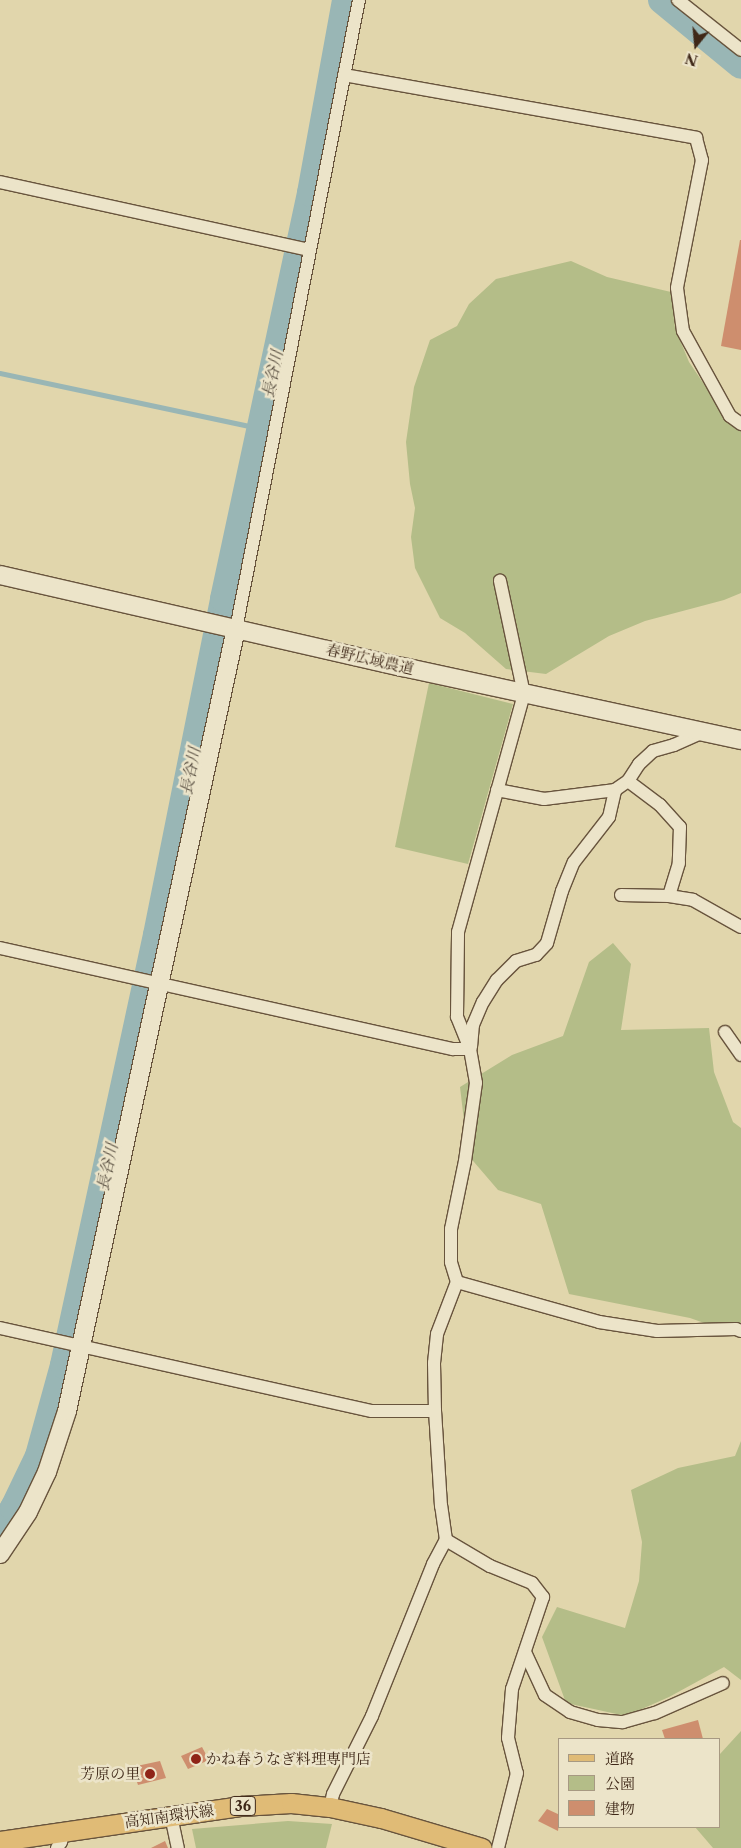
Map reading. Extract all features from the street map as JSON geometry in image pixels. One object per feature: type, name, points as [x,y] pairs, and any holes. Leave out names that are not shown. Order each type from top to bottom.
[{"type":"main road","name":"高知南環状線","points":[[0,1841],[60,1840],[171,1816],[241,1806],[291,1803],[330,1807],[381,1818],[482,1848]]},
{"type":"street","points":[[0,1554],[28,1512],[47,1472],[67,1411],[72,1343],[151,982],[236,629],[359,0]]},
{"type":"street","points":[[678,0],[741,50]]},
{"type":"street","points":[[344,75],[696,138],[702,160],[677,288],[683,331],[730,416],[741,424]]},
{"type":"street","points":[[0,182],[309,250]]},
{"type":"street","name":"春野広域農道","points":[[0,575],[524,694],[741,740]]},
{"type":"street","points":[[330,1807],[332,1794],[372,1716],[433,1564],[446,1540],[441,1506],[435,1411],[437,1334],[457,1282],[450,1262],[451,1229],[465,1161],[476,1083],[470,1049],[457,1017],[458,932],[524,694],[500,581]]},
{"type":"street","points":[[497,790],[544,799],[615,790],[628,781],[639,764],[653,751],[674,745],[703,732]]},
{"type":"street","points":[[628,781],[660,805],[680,827],[679,863],[669,896]]},
{"type":"street","points":[[470,1049],[473,1025],[483,1002],[497,980],[516,961],[536,955],[547,944],[562,891],[574,862],[609,817],[615,790]]},
{"type":"street","points":[[621,895],[669,896],[693,900],[741,927]]},
{"type":"street","points":[[0,948],[453,1049],[470,1049]]},
{"type":"street","points":[[725,1032],[741,1055]]},
{"type":"street","points":[[457,1282],[599,1322],[657,1331],[741,1331]]},
{"type":"street","points":[[0,1328],[372,1411],[435,1411]]},
{"type":"street","points":[[446,1540],[490,1566],[532,1583],[543,1597],[512,1689],[508,1738],[517,1773],[498,1848]]},
{"type":"street","points":[[525,1652],[545,1695],[570,1712],[598,1720],[623,1722],[647,1715],[723,1683]]},
{"type":"street","points":[[171,1816],[178,1848]]},
{"type":"green space","points":[[571,261],[607,277],[671,292],[675,328],[689,362],[727,418],[741,428],[741,593],[724,600],[645,621],[609,636],[546,674],[506,669],[465,633],[440,618],[415,568],[411,537],[415,508],[410,484],[406,442],[414,387],[430,340],[457,326],[469,304],[496,279]]},
{"type":"green space","points":[[429,683],[513,704],[468,864],[395,847]]},
{"type":"green space","points":[[613,943],[631,964],[621,1030],[709,1028],[714,1072],[733,1122],[741,1128],[741,1336],[690,1318],[569,1294],[541,1204],[498,1190],[468,1155],[460,1087],[512,1055],[563,1036],[589,962]]},
{"type":"green space","points":[[741,1441],[741,1680],[724,1667],[669,1697],[626,1716],[566,1703],[542,1637],[557,1607],[625,1628],[639,1581],[642,1542],[631,1490],[678,1468],[735,1456]]},
{"type":"green space","points":[[741,1731],[741,1848],[713,1848],[696,1828],[721,1828],[721,1753]]},
{"type":"green space","points":[[288,1821],[332,1824],[326,1848],[196,1848],[192,1829]]},
{"type":"building","points":[[741,240],[741,350],[721,346]]},
{"type":"building","points":[[698,1720],[703,1738],[665,1738],[662,1730]]},
{"type":"building","points":[[202,1747],[209,1760],[188,1769],[181,1756]]},
{"type":"building","points":[[160,1761],[166,1778],[138,1785],[132,1767]]},
{"type":"building","points":[[547,1809],[558,1814],[558,1831],[538,1821]]},
{"type":"building","points":[[165,1841],[168,1848],[151,1848]]},
{"type":"waterway","name":"長谷川","points":[[0,1531],[14,1508],[39,1456],[64,1365],[157,935],[224,599],[311,193],[346,0]]},
{"type":"waterway","points":[[662,0],[741,65]]},
{"type":"waterway","points":[[0,373],[259,428]]},
{"type":"place","name":"かね春うなぎ料理専門店","points":[[196,1759]]},
{"type":"place","name":"芳原の里","points":[[150,1774]]}]
